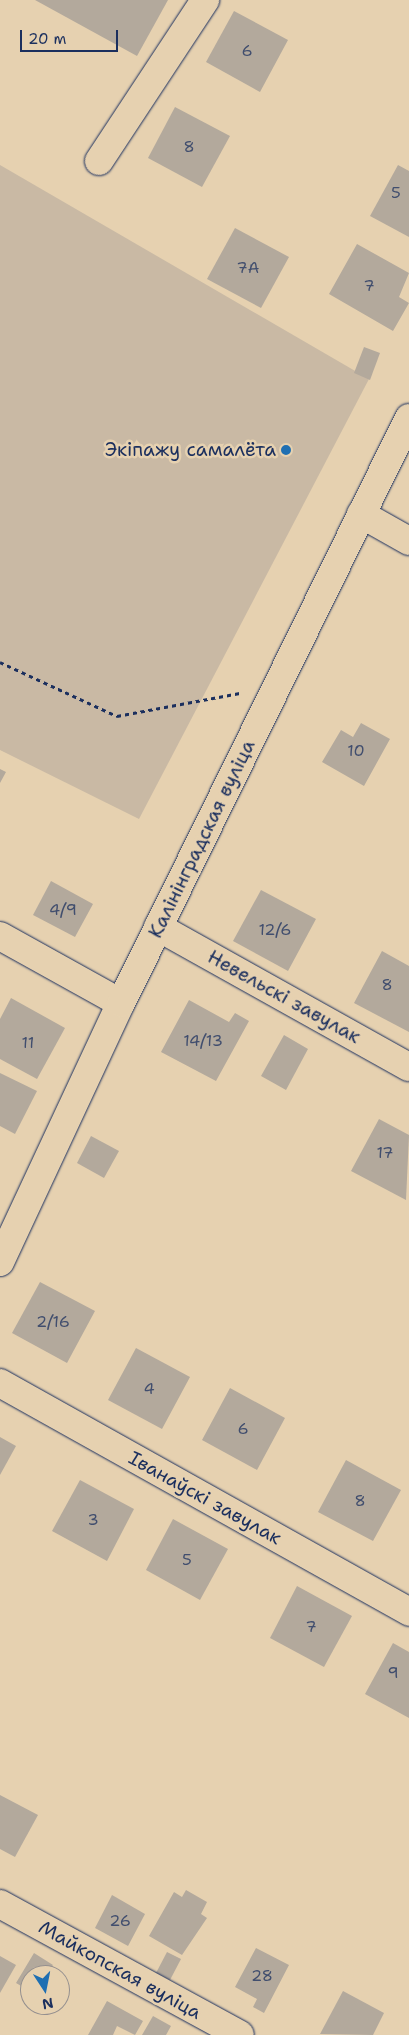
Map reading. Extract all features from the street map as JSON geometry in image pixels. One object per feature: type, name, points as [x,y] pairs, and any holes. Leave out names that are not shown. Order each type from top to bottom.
[{"type":"street","points":[[99,161],[205,0]]},
{"type":"street","name":"Калінінградская вуліца","points":[[0,1262],[121,1003],[409,418]]},
{"type":"street","points":[[361,514],[409,541]]},
{"type":"street","name":"Невельскі завулак","points":[[158,927],[409,1067]]},
{"type":"street","points":[[0,936],[121,1003]]},
{"type":"street","name":"Іванаўскі завулак","points":[[0,1383],[409,1612]]},
{"type":"street","name":"Майкопская вуліца","points":[[0,1904],[240,2035]]},
{"type":"path","points":[[0,662],[117,716],[277,686]]},
{"type":"shaded area","points":[[0,165],[369,379],[139,819],[0,750]]},
{"type":"building","points":[[35,0],[168,0],[137,56]]},
{"type":"building","points":[[234,11],[288,40],[260,92],[206,62]]},
{"type":"building","points":[[175,107],[230,136],[202,187],[148,158]]},
{"type":"building","points":[[398,165],[409,171],[409,237],[370,216]]},
{"type":"building","points":[[235,228],[289,257],[261,308],[207,279]]},
{"type":"building","points":[[357,244],[409,273],[399,297],[409,303],[393,331],[329,294]]},
{"type":"building","points":[[364,347],[380,353],[370,380],[354,373]]},
{"type":"building","points":[[361,723],[390,739],[364,786],[322,762],[341,730],[353,737]]},
{"type":"building","points":[[0,769],[6,772],[0,783]]},
{"type":"building","points":[[51,881],[93,904],[75,937],[33,915]]},
{"type":"building","points":[[261,890],[316,919],[288,971],[233,941]]},
{"type":"building","points":[[382,951],[409,966],[409,1032],[354,1003]]},
{"type":"building","points":[[11,998],[65,1028],[37,1079],[0,1059],[0,1019]]},
{"type":"building","points":[[189,1000],[229,1022],[235,1013],[249,1021],[216,1081],[161,1052]]},
{"type":"building","points":[[284,1035],[308,1049],[286,1090],[261,1076]]},
{"type":"building","points":[[0,1073],[37,1091],[15,1134],[0,1126]]},
{"type":"building","points":[[379,1119],[409,1135],[406,1200],[351,1171]]},
{"type":"building","points":[[91,1136],[119,1151],[104,1178],[77,1163]]},
{"type":"building","points":[[40,1282],[95,1311],[67,1363],[12,1333]]},
{"type":"building","points":[[136,1348],[190,1377],[162,1429],[108,1400]]},
{"type":"building","points":[[230,1388],[285,1418],[257,1470],[202,1440]]},
{"type":"building","points":[[0,1437],[16,1446],[0,1475]]},
{"type":"building","points":[[346,1460],[401,1490],[373,1541],[318,1512]]},
{"type":"building","points":[[80,1480],[134,1509],[107,1561],[52,1531]]},
{"type":"building","points":[[173,1519],[228,1549],[200,1600],[146,1570]]},
{"type":"building","points":[[297,1586],[352,1616],[324,1667],[270,1638]]},
{"type":"building","points":[[393,1643],[409,1652],[409,1718],[365,1694]]},
{"type":"building","points":[[0,1795],[38,1815],[15,1857],[0,1849]]},
{"type":"building","points":[[186,1890],[207,1902],[201,1914],[207,1918],[182,1955],[149,1936],[174,1892],[182,1897]]},
{"type":"building","points":[[112,1895],[145,1914],[128,1946],[95,1928]]},
{"type":"building","points":[[256,1948],[289,1965],[264,2013],[253,2007],[257,1999],[235,1987]]},
{"type":"building","points":[[167,1952],[181,1959],[170,1980],[156,1973]]},
{"type":"building","points":[[34,1953],[53,1965],[27,1965]]},
{"type":"building","points":[[0,1956],[16,1965],[0,1993]]},
{"type":"building","points":[[20,1976],[20,1985],[16,1983]]},
{"type":"building","points":[[343,1991],[384,2013],[373,2035],[320,2034]]},
{"type":"building","points":[[107,2001],[143,2021],[135,2035],[117,2026],[113,2035],[88,2035]]},
{"type":"building","points":[[153,2016],[171,2026],[166,2035],[142,2035]]},
{"type":"place","name":"Экіпажу самалёта","points":[[286,450]]}]
